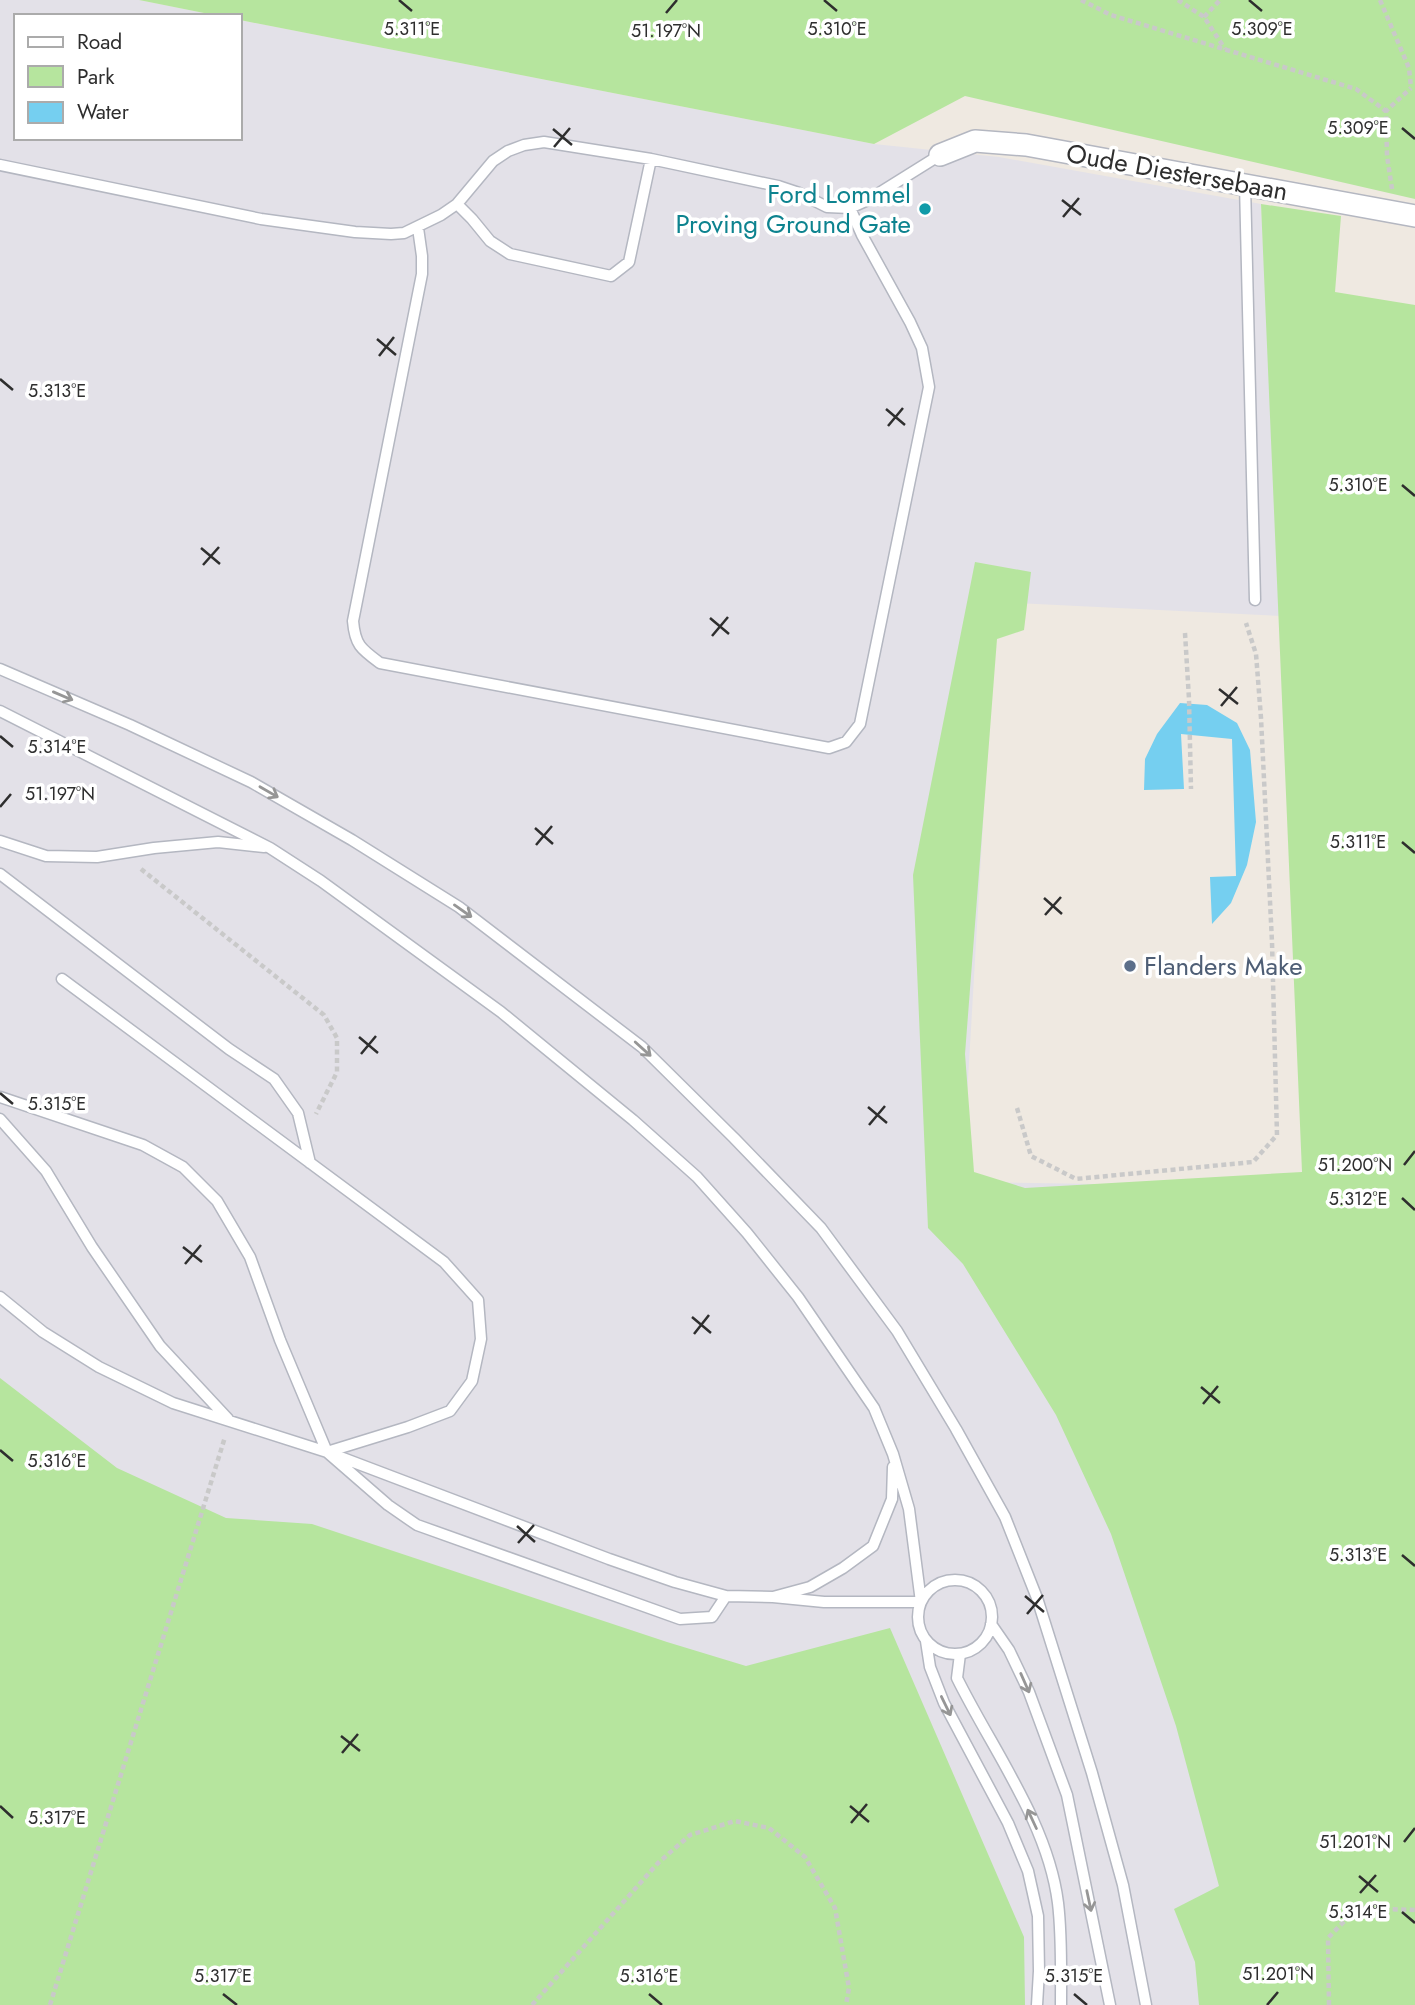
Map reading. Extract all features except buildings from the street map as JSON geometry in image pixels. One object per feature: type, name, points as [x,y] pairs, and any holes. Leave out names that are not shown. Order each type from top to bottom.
[{"type":"street","name":"Oude Diestersebaan","points":[[940,155],[975,141],[1026,145],[1405,214]]},
{"type":"lane","points":[[0,165],[261,219],[311,227],[391,234],[418,228],[457,204],[493,161],[508,151],[544,142],[651,159],[778,186],[827,206],[850,208],[868,200],[940,155]]},
{"type":"lane","points":[[457,204],[490,241],[510,254],[611,276],[629,262],[651,159]]},
{"type":"lane","points":[[1245,184],[1255,600]]},
{"type":"lane","points":[[418,228],[422,274],[353,621],[354,638],[380,663],[829,748],[846,742],[860,724],[929,387],[922,348],[862,236],[850,208]]},
{"type":"lane","points":[[0,670],[130,725],[251,782],[352,840],[459,907],[642,1047],[821,1228],[897,1331],[1005,1517],[1037,1598],[1092,1773],[1123,1885],[1146,2005]]},
{"type":"lane","points":[[0,711],[270,848],[321,881],[501,1012],[633,1120],[697,1177],[747,1233],[798,1297],[874,1408],[893,1454],[909,1509],[921,1602],[918,1623],[926,1641],[930,1667],[944,1703],[1008,1823],[1028,1871],[1038,1916],[1037,2005]]},
{"type":"lane","points":[[0,841],[46,856],[97,857],[218,842],[270,848]]},
{"type":"lane","points":[[0,874],[229,1049],[274,1079],[298,1113],[310,1163]]},
{"type":"lane","points":[[62,979],[444,1262],[478,1300],[481,1339],[472,1381],[450,1410],[408,1427],[327,1452]]},
{"type":"lane","points":[[0,1097],[143,1145],[183,1167],[217,1201],[250,1257],[279,1340],[327,1452],[388,1505],[416,1525],[680,1619],[712,1617],[726,1596]]},
{"type":"lane","points":[[0,1118],[46,1171],[92,1247],[160,1346],[230,1421]]},
{"type":"lane","points":[[0,1297],[43,1332],[99,1367],[173,1403],[327,1452],[675,1582],[726,1596],[824,1602],[921,1602]]},
{"type":"lane","points":[[773,1597],[810,1587],[873,1546],[892,1499],[893,1454]]},
{"type":"lane","points":[[921,1602],[937,1585],[960,1580],[981,1591],[989,1601],[992,1612],[987,1635],[981,1644],[971,1651],[947,1654],[926,1641]]},
{"type":"lane","points":[[991,1624],[1009,1650],[1029,1692],[1067,1795],[1110,2005]]},
{"type":"lane","points":[[960,1654],[957,1678],[1034,1820],[1048,1858],[1058,1902],[1061,2005]]},
{"type":"path","points":[[1081,0],[1111,15],[1356,89],[1386,111]]},
{"type":"path","points":[[1178,0],[1204,17],[1226,50]]},
{"type":"path","points":[[1204,17],[1220,0]]},
{"type":"path","points":[[1380,0],[1409,68],[1413,88],[1386,111]]},
{"type":"path","points":[[1386,111],[1387,156],[1405,214]]},
{"type":"path","points":[[1017,1108],[1031,1156],[1076,1179],[1253,1162],[1278,1135],[1261,718],[1256,654],[1246,623]]},
{"type":"path","points":[[1185,633],[1191,789]]},
{"type":"path","points":[[121,853],[324,1015],[337,1038],[337,1072],[303,1136]]},
{"type":"path","points":[[50,2005],[230,1421]]},
{"type":"path","points":[[532,2005],[658,1863],[690,1835],[735,1821],[769,1828],[806,1857],[835,1908],[849,1989],[846,2005]]},
{"type":"path","points":[[1329,2005],[1328,1938],[1357,1908],[1415,1910]]},
{"type":"shaded area","points":[[0,0],[139,0],[209,14],[14,14],[14,140],[242,140],[242,20],[874,144],[999,157],[1261,204],[1281,616],[996,602],[962,1182],[1291,1187],[1315,2005],[0,2005]]},
{"type":"green space","points":[[139,0],[1415,0],[1415,199],[965,96],[874,144],[242,20],[242,14],[209,14]]},
{"type":"green space","points":[[1261,204],[1341,216],[1335,292],[1415,305],[1415,2005],[1199,2005],[1195,1962],[1174,1909],[1219,1886],[1176,1726],[1111,1534],[1056,1415],[963,1264],[928,1228],[913,875],[975,562],[1031,572],[1024,630],[997,639],[965,1054],[974,1172],[1025,1188],[1302,1172]]},
{"type":"green space","points":[[0,1378],[117,1468],[226,1518],[312,1524],[746,1666],[890,1628],[1024,1937],[1025,2005],[0,2005]]},
{"type":"water","points":[[1180,703],[1207,705],[1237,723],[1250,750],[1256,822],[1247,865],[1231,903],[1212,924],[1210,877],[1236,876],[1232,739],[1181,734],[1184,789],[1144,790],[1145,759],[1157,734]]},
{"type":"place","name":"Ford Lommel Proving Ground Gate","points":[[925,209]]},
{"type":"place","name":"Flanders Make","points":[[1130,966]]}]
